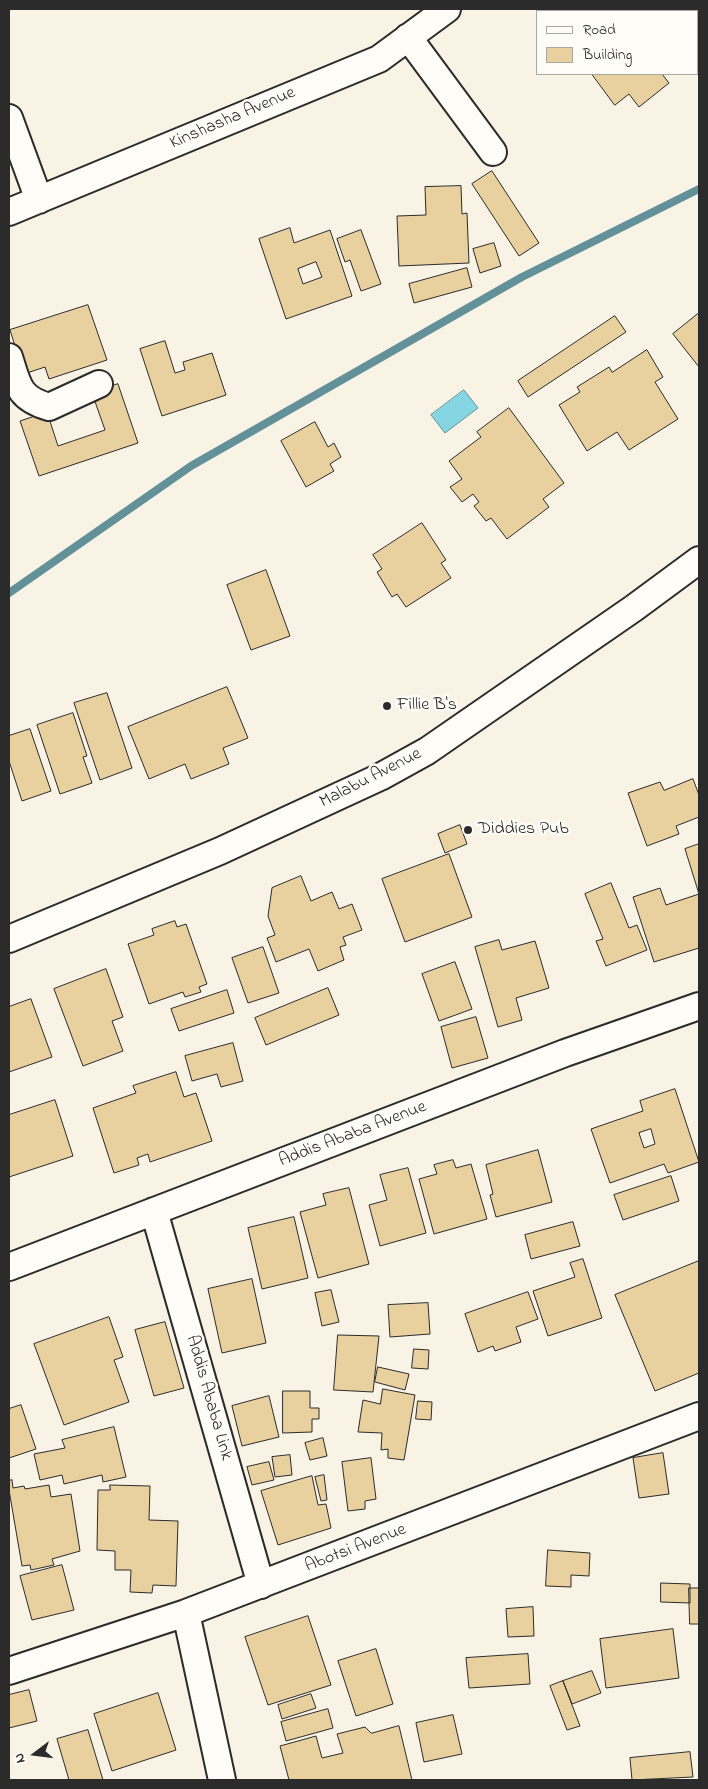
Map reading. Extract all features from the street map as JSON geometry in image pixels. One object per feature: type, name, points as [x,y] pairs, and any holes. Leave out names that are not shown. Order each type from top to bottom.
[{"type":"street","name":"Kinshasha Avenue","points":[[9,212],[379,59],[447,9]]},
{"type":"street","points":[[408,37],[493,152]]},
{"type":"street","points":[[9,118],[39,200]]},
{"type":"street","points":[[9,357],[21,393],[34,402],[49,407],[99,384]]},
{"type":"street","name":"Malabu Avenue","points":[[9,939],[220,851],[380,778],[427,751],[634,608],[699,560]]},
{"type":"street","name":"Addis Ababa Avenue","points":[[9,1267],[565,1053],[699,1006]]},
{"type":"street","name":"Addis Ababa Link","points":[[154,1212],[261,1585]]},
{"type":"street","name":"Abotsi Avenue","points":[[9,1671],[186,1613],[699,1416]]},
{"type":"street","points":[[186,1613],[222,1780]]},
{"type":"water","points":[[464,390],[478,408],[445,433],[431,415]]},
{"type":"building","points":[[699,9],[699,62],[698,10],[654,10]]},
{"type":"building","points":[[593,75],[663,75],[669,83],[639,107],[629,94],[615,105]]},
{"type":"building","points":[[492,171],[539,243],[519,256],[472,184]]},
{"type":"building","points":[[461,186],[462,214],[467,213],[469,263],[399,266],[397,216],[426,215],[425,187]]},
{"type":"building","points":[[290,228],[294,243],[330,230],[352,296],[286,319],[259,239]],"holes":[[[316,262],[322,277],[303,284],[298,269]]]},
{"type":"building","points":[[361,230],[381,284],[361,291],[350,260],[345,262],[337,239]]},
{"type":"building","points":[[494,243],[501,266],[480,273],[473,249]]},
{"type":"building","points":[[467,268],[472,287],[414,303],[409,284]]},
{"type":"building","points":[[88,305],[107,360],[49,379],[45,367],[24,374],[10,330]]},
{"type":"building","points":[[699,313],[699,367],[673,334]]},
{"type":"building","points":[[615,316],[626,332],[528,397],[518,381]]},
{"type":"building","points":[[165,341],[175,373],[185,370],[183,362],[212,353],[226,395],[162,416],[140,349]]},
{"type":"building","points":[[647,350],[663,377],[655,382],[678,419],[629,450],[617,432],[587,451],[559,405],[580,392],[577,387],[609,367],[612,372]]},
{"type":"building","points":[[118,384],[138,443],[39,476],[20,421],[47,412],[58,446],[105,430],[92,393]]},
{"type":"building","points":[[509,408],[564,483],[543,499],[549,507],[507,539],[491,518],[486,521],[474,506],[479,502],[473,494],[462,502],[450,487],[462,479],[449,461],[481,437],[477,432]]},
{"type":"building","points":[[315,422],[328,447],[334,443],[341,457],[330,464],[334,471],[306,487],[281,441]]},
{"type":"building","points":[[422,523],[446,560],[441,563],[451,578],[406,607],[397,594],[392,597],[377,572],[382,569],[373,555]]},
{"type":"building","points":[[266,570],[290,636],[251,650],[227,585]]},
{"type":"building","points":[[227,687],[248,738],[223,748],[229,764],[191,779],[185,764],[149,779],[128,727]]},
{"type":"building","points":[[107,693],[132,768],[100,780],[74,703]]},
{"type":"building","points":[[73,713],[87,756],[83,757],[92,783],[60,794],[37,725]]},
{"type":"building","points":[[30,729],[51,791],[22,801],[9,761],[9,736]]},
{"type":"building","points":[[693,779],[699,795],[699,817],[676,826],[679,834],[647,846],[628,793],[660,782],[664,790]]},
{"type":"building","points":[[460,825],[467,844],[445,853],[438,834]]},
{"type":"building","points":[[699,844],[699,894],[685,849]]},
{"type":"building","points":[[449,854],[472,917],[405,942],[382,879]]},
{"type":"building","points":[[301,876],[311,901],[332,892],[339,909],[352,904],[362,930],[343,937],[346,945],[340,947],[344,960],[318,971],[309,949],[276,962],[267,938],[275,935],[268,916],[272,888]]},
{"type":"building","points":[[611,883],[629,928],[637,925],[647,950],[606,966],[596,941],[603,939],[585,894]]},
{"type":"building","points":[[660,888],[666,905],[699,894],[699,948],[654,962],[633,897]]},
{"type":"building","points":[[175,921],[177,927],[186,924],[207,984],[199,987],[201,992],[185,997],[183,992],[149,1004],[128,944],[154,935],[152,929]]},
{"type":"building","points":[[499,940],[502,950],[535,941],[549,988],[516,998],[522,1020],[498,1027],[475,947]]},
{"type":"building","points":[[263,947],[279,993],[248,1003],[232,958]]},
{"type":"building","points":[[455,962],[472,1009],[439,1021],[422,974]]},
{"type":"building","points":[[106,969],[123,1017],[112,1021],[123,1051],[83,1066],[54,989]]},
{"type":"building","points":[[328,988],[339,1015],[266,1045],[255,1018]]},
{"type":"building","points":[[227,990],[234,1013],[179,1031],[171,1009]]},
{"type":"building","points":[[31,999],[52,1057],[9,1072],[9,1007]]},
{"type":"building","points":[[476,1017],[488,1058],[452,1068],[441,1027]]},
{"type":"building","points":[[233,1043],[243,1081],[221,1087],[217,1074],[192,1081],[185,1056]]},
{"type":"building","points":[[176,1072],[184,1097],[196,1093],[212,1141],[150,1162],[148,1154],[137,1158],[139,1165],[114,1173],[93,1108],[136,1093],[133,1086]]},
{"type":"building","points":[[675,1089],[699,1162],[668,1173],[664,1164],[610,1183],[591,1129],[643,1111],[640,1101]],"holes":[[[651,1129],[655,1144],[644,1148],[639,1133]]]},
{"type":"building","points":[[55,1100],[73,1156],[9,1177],[9,1115]]},
{"type":"building","points":[[538,1150],[552,1202],[496,1217],[490,1195],[493,1194],[486,1165]]},
{"type":"building","points":[[453,1160],[456,1168],[471,1164],[487,1219],[434,1234],[419,1179],[437,1174],[434,1165]]},
{"type":"building","points":[[408,1168],[426,1233],[380,1246],[369,1205],[387,1200],[380,1175]]},
{"type":"building","points":[[671,1176],[679,1201],[623,1220],[614,1195]]},
{"type":"building","points":[[349,1188],[369,1264],[318,1278],[300,1212],[326,1205],[323,1194]]},
{"type":"building","points":[[294,1217],[308,1278],[262,1289],[248,1228]]},
{"type":"building","points":[[573,1222],[580,1246],[531,1259],[525,1235]]},
{"type":"building","points":[[583,1259],[602,1318],[548,1336],[533,1291],[575,1277],[570,1263]]},
{"type":"building","points":[[699,1261],[699,1373],[655,1391],[615,1295]]},
{"type":"building","points":[[252,1279],[266,1343],[222,1353],[208,1289]]},
{"type":"building","points":[[331,1290],[339,1322],[322,1326],[315,1293]]},
{"type":"building","points":[[528,1292],[538,1319],[516,1327],[521,1342],[495,1351],[493,1346],[478,1352],[465,1314]]},
{"type":"building","points":[[428,1303],[430,1334],[390,1337],[388,1305]]},
{"type":"building","points":[[109,1317],[123,1357],[114,1360],[129,1402],[64,1425],[34,1344]]},
{"type":"building","points":[[165,1322],[184,1388],[154,1396],[135,1330]]},
{"type":"building","points":[[338,1335],[379,1336],[373,1392],[334,1390]]},
{"type":"building","points":[[414,1349],[429,1350],[428,1369],[412,1368]]},
{"type":"building","points":[[378,1367],[409,1374],[405,1390],[375,1382]]},
{"type":"building","points":[[383,1389],[415,1395],[404,1460],[388,1458],[388,1449],[381,1450],[382,1433],[358,1432],[363,1400],[380,1404]]},
{"type":"building","points":[[283,1391],[310,1391],[310,1408],[319,1408],[319,1419],[312,1419],[312,1432],[283,1433]]},
{"type":"building","points":[[269,1396],[279,1437],[242,1446],[232,1406]]},
{"type":"building","points":[[418,1401],[432,1402],[431,1420],[416,1419]]},
{"type":"building","points":[[21,1405],[36,1449],[9,1458],[9,1409]]},
{"type":"building","points":[[114,1427],[126,1477],[103,1482],[102,1475],[64,1484],[62,1475],[40,1480],[34,1454],[65,1448],[62,1440]]},
{"type":"building","points":[[323,1438],[327,1456],[310,1460],[305,1443]]},
{"type":"building","points":[[663,1453],[669,1494],[639,1498],[633,1458]]},
{"type":"building","points":[[290,1455],[292,1475],[275,1477],[272,1457]]},
{"type":"building","points":[[371,1458],[376,1499],[365,1501],[365,1509],[348,1511],[342,1462]]},
{"type":"building","points":[[269,1462],[274,1480],[252,1485],[247,1467]]},
{"type":"building","points":[[324,1475],[327,1500],[321,1501],[315,1477]]},
{"type":"building","points":[[312,1476],[318,1505],[326,1504],[331,1528],[278,1545],[261,1491]]},
{"type":"building","points":[[12,1480],[13,1488],[24,1486],[25,1489],[49,1485],[51,1497],[71,1494],[80,1551],[52,1559],[54,1565],[31,1570],[30,1565],[22,1566],[9,1490],[9,1481]]},
{"type":"building","points":[[110,1485],[150,1486],[149,1520],[178,1521],[176,1586],[153,1585],[152,1593],[130,1592],[131,1570],[115,1570],[115,1551],[97,1550],[98,1490],[110,1490]]},
{"type":"building","points":[[548,1550],[590,1553],[589,1576],[571,1575],[571,1587],[546,1586]]},
{"type":"building","points":[[62,1565],[74,1610],[32,1620],[20,1576]]},
{"type":"building","points":[[661,1583],[690,1584],[690,1603],[661,1602]]},
{"type":"building","points":[[689,1588],[699,1588],[699,1624],[690,1624]]},
{"type":"building","points":[[533,1607],[534,1636],[508,1637],[506,1609]]},
{"type":"building","points":[[308,1616],[331,1685],[268,1705],[245,1637]]},
{"type":"building","points":[[673,1629],[679,1678],[606,1688],[600,1639]]},
{"type":"building","points":[[376,1649],[393,1704],[356,1716],[338,1661]]},
{"type":"building","points":[[528,1654],[530,1684],[469,1688],[466,1658]]},
{"type":"building","points":[[592,1671],[601,1693],[572,1704],[563,1681]]},
{"type":"building","points":[[563,1681],[580,1726],[567,1730],[550,1686]]},
{"type":"building","points":[[29,1690],[37,1721],[9,1728],[9,1695]]},
{"type":"building","points":[[158,1693],[176,1750],[112,1771],[94,1714]]},
{"type":"building","points":[[311,1694],[316,1708],[282,1719],[278,1705]]},
{"type":"building","points":[[328,1709],[333,1728],[286,1741],[281,1722]]},
{"type":"building","points":[[453,1715],[462,1754],[424,1762],[416,1723]]},
{"type":"building","points":[[399,1726],[412,1780],[289,1780],[280,1746],[316,1736],[322,1758],[343,1753],[337,1734],[365,1727],[371,1733]]},
{"type":"building","points":[[88,1730],[103,1780],[69,1780],[57,1739]]},
{"type":"building","points":[[690,1752],[693,1777],[632,1780],[630,1758]]},
{"type":"waterway","points":[[9,593],[191,466],[522,277],[699,189]]},
{"type":"place","name":"Fillie B's","points":[[387,706]]},
{"type":"place","name":"Diddies Pub","points":[[468,830]]}]
